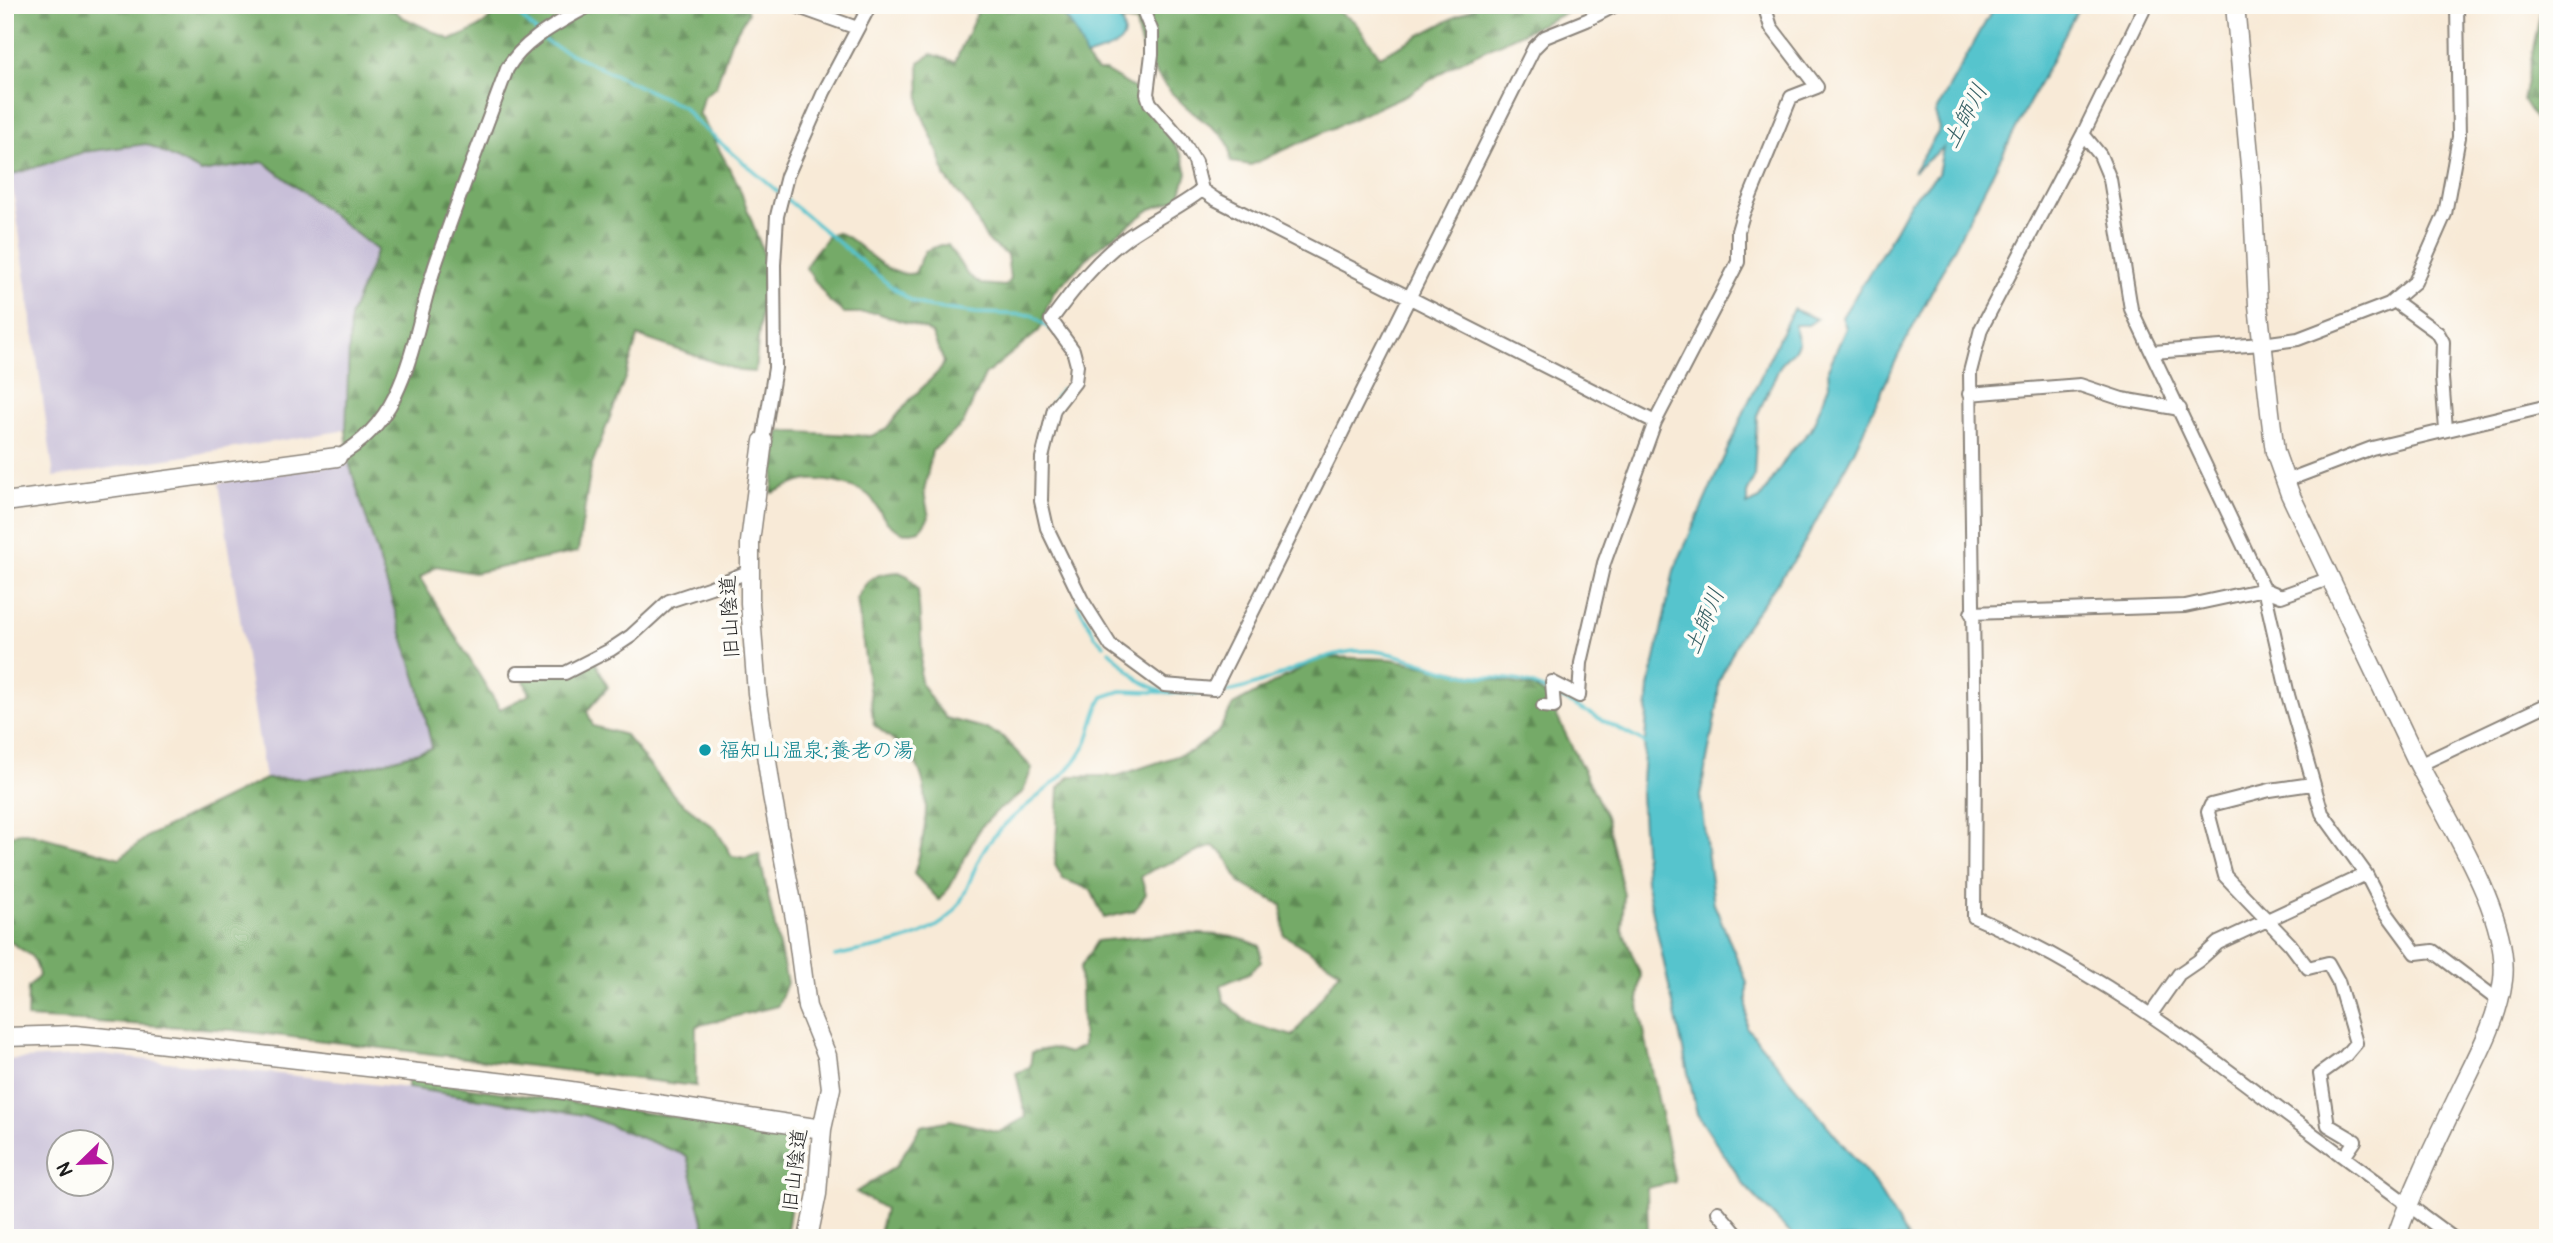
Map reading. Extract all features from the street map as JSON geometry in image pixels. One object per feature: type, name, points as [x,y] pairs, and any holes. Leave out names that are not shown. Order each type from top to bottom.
[{"type":"street","points":[[5,502],[337,457],[358,446],[379,423],[404,380],[433,271],[507,69],[514,56],[533,41],[590,5]]},
{"type":"street","points":[[793,5],[857,27]]},
{"type":"street","name":"旧山陰道","points":[[808,1238],[817,1194],[822,1129],[831,1088],[827,1056],[807,1007],[796,924],[757,693],[750,603],[750,542],[775,368],[774,265],[777,216],[787,176],[824,92],[870,5]]},
{"type":"street","points":[[1141,5],[1152,32],[1147,93],[1150,103],[1182,140],[1195,162],[1202,190],[1215,200],[1410,296],[1655,422]]},
{"type":"street","points":[[1202,190],[1182,206],[1128,237],[1088,273],[1051,320],[1073,351],[1077,365],[1075,382],[1054,409],[1042,458],[1041,501],[1047,528],[1082,600],[1111,646],[1164,685],[1213,689],[1534,48],[1545,37],[1616,5]]},
{"type":"street","points":[[1543,706],[1554,707],[1552,682],[1579,696],[1581,663],[1604,563],[1655,422],[1738,262],[1738,231],[1743,214],[1783,113],[1791,97],[1817,87],[1771,27],[1764,5]]},
{"type":"street","points":[[2146,5],[1982,329],[1970,372],[1975,759],[1974,917],[2070,963],[2151,1014],[2453,1238]]},
{"type":"street","points":[[2235,5],[2252,187],[2262,344],[2275,452],[2286,481],[2419,765],[2491,910],[2502,947],[2503,978],[2493,1021],[2408,1203],[2396,1238]]},
{"type":"street","points":[[2152,352],[2298,339],[2394,301],[2415,282],[2445,214],[2459,137],[2456,5]]},
{"type":"street","points":[[2083,134],[2100,155],[2110,179],[2131,309],[2264,589],[2288,695],[2322,813],[2366,874],[2385,911],[2416,953],[2433,951],[2498,1001]]},
{"type":"street","points":[[2394,301],[2438,333],[2443,342],[2442,378],[2446,429]]},
{"type":"street","points":[[1969,394],[2080,385],[2122,400],[2180,409]]},
{"type":"street","points":[[2286,481],[2372,448],[2548,406]]},
{"type":"street","points":[[517,673],[565,673],[631,636],[669,601],[750,571]]},
{"type":"street","points":[[1972,613],[2185,606],[2264,589],[2281,596],[2331,578]]},
{"type":"street","points":[[2419,765],[2548,704]]},
{"type":"street","points":[[2312,784],[2270,790],[2211,805],[2208,812],[2225,876],[2266,922],[2290,944],[2308,968],[2328,962],[2338,982],[2356,1043],[2345,1056],[2320,1074],[2328,1125],[2355,1142],[2344,1157]]},
{"type":"street","points":[[2151,1014],[2179,974],[2218,943],[2366,874]]},
{"type":"street","points":[[5,1037],[75,1035],[148,1042],[551,1088],[822,1129]]},
{"type":"street","points":[[1718,1212],[1740,1238]]},
{"type":"shaded area","points":[[148,144],[201,171],[264,162],[377,250],[350,317],[346,430],[54,477],[11,175],[84,152]]},
{"type":"shaded area","points":[[349,463],[419,688],[432,748],[367,767],[309,778],[265,779],[219,483]]},
{"type":"shaded area","points":[[102,1055],[408,1088],[584,1115],[687,1156],[707,1238],[5,1238],[5,1060]]},
{"type":"green space","points":[[11,5],[389,5],[402,17],[451,40],[485,23],[499,5],[745,5],[748,13],[731,41],[716,87],[703,97],[699,113],[738,184],[766,260],[755,372],[740,371],[638,336],[591,467],[578,552],[474,573],[436,566],[420,578],[500,709],[529,695],[524,680],[530,666],[562,665],[592,655],[608,687],[587,711],[593,726],[625,735],[676,798],[715,828],[732,856],[745,858],[759,854],[787,983],[778,1006],[696,1026],[696,1086],[233,1030],[27,1018],[28,988],[39,976],[34,959],[10,942],[5,935],[5,833],[11,835],[25,832],[120,858],[148,836],[265,779],[309,778],[367,767],[432,748],[419,688],[349,463],[346,430],[350,317],[377,250],[264,162],[201,172],[147,144],[84,152],[11,175],[5,172],[5,8]]},
{"type":"green space","points":[[956,5],[1031,5],[1034,10],[1048,11],[1066,19],[1077,34],[1091,66],[1097,71],[1105,71],[1142,93],[1183,158],[1187,173],[1180,196],[1151,209],[1095,250],[1054,292],[1038,332],[985,375],[963,424],[932,451],[924,492],[929,517],[920,530],[905,533],[888,523],[872,499],[860,490],[811,480],[772,493],[779,431],[871,436],[885,430],[941,369],[944,362],[932,334],[925,329],[877,313],[844,313],[830,302],[806,268],[812,255],[828,236],[833,233],[849,238],[880,263],[903,274],[915,273],[925,251],[948,245],[967,274],[981,284],[1005,286],[1010,279],[1007,255],[987,240],[969,206],[946,178],[920,110],[919,62],[932,54],[955,62],[978,11],[958,9]]},
{"type":"green space","points":[[1088,5],[1333,5],[1333,9],[1354,21],[1380,56],[1478,5],[1583,5],[1457,63],[1408,94],[1251,165],[1231,162],[1230,148],[1223,137],[1186,107],[1157,75],[1143,50],[1136,23],[1115,20]]},
{"type":"green space","points":[[2542,5],[2548,5],[2548,140],[2523,100]]},
{"type":"green space","points":[[899,572],[908,576],[918,589],[922,651],[920,676],[931,699],[946,718],[987,729],[1003,737],[1032,768],[1023,792],[997,811],[980,828],[950,887],[939,900],[914,874],[922,845],[926,814],[924,784],[912,757],[874,725],[857,599],[868,581],[884,574]]},
{"type":"green space","points":[[1322,657],[1391,659],[1533,687],[1547,696],[1606,816],[1624,895],[1622,929],[1641,976],[1638,1001],[1675,1182],[1647,1188],[1648,1238],[878,1238],[885,1209],[856,1192],[896,1166],[921,1126],[951,1120],[999,1132],[1026,1117],[1016,1073],[1030,1067],[1032,1052],[1052,1048],[1069,1053],[1083,1046],[1080,968],[1097,941],[1203,934],[1244,940],[1260,946],[1261,962],[1249,973],[1221,985],[1224,1001],[1248,1023],[1293,1036],[1340,971],[1284,935],[1282,905],[1240,883],[1225,855],[1213,846],[1154,869],[1141,877],[1146,894],[1134,911],[1104,918],[1091,890],[1063,879],[1055,865],[1059,788],[1070,776],[1117,776],[1192,751],[1218,732],[1233,705]]},
{"type":"green space","points":[[408,1079],[789,1133],[799,1151],[786,1238],[707,1238],[687,1156],[584,1115],[408,1088]]},
{"type":"water","points":[[1031,5],[1088,5],[1121,21],[1123,36],[1116,46],[1086,57],[1076,32],[1065,17],[1058,12],[1042,13],[1034,10]]},
{"type":"water","name":"土師川","points":[[1995,5],[2080,5],[1898,356],[1854,451],[1799,553],[1742,632],[1719,681],[1717,708],[1700,796],[1714,904],[1747,982],[1747,1028],[1870,1177],[1908,1238],[1797,1238],[1745,1186],[1697,1114],[1646,881],[1641,795],[1649,687],[1674,570],[1793,309],[1817,319],[1808,325],[1794,325],[1799,342],[1782,362],[1757,415],[1754,478],[1747,493],[1747,505],[1760,499],[1790,452],[1811,430],[1829,385],[1828,369],[1846,328],[1842,317],[1911,201],[1938,174],[1943,148],[1913,172],[1940,129],[1935,113]]},
{"type":"waterway","points":[[509,5],[548,43],[683,107],[695,121],[778,192]]},
{"type":"waterway","points":[[784,197],[912,301],[929,307],[976,313],[1032,315],[1051,330]]},
{"type":"waterway","points":[[1038,448],[1046,417],[1062,389]]},
{"type":"waterway","points":[[1078,605],[1095,636],[1104,645]]},
{"type":"waterway","points":[[1109,651],[1139,680],[1162,692]]},
{"type":"waterway","points":[[1214,694],[1261,682],[1321,658],[1356,651],[1388,653],[1467,675],[1529,683],[1550,693]]},
{"type":"waterway","points":[[835,956],[913,937],[947,919],[961,901],[984,850],[994,837],[1005,824],[1057,781],[1079,756],[1087,742],[1103,697],[1121,691],[1207,694]]},
{"type":"waterway","points":[[1557,696],[1649,745]]},
{"type":"place","name":"福知山温泉;養老の湯","points":[[705,750]]}]
